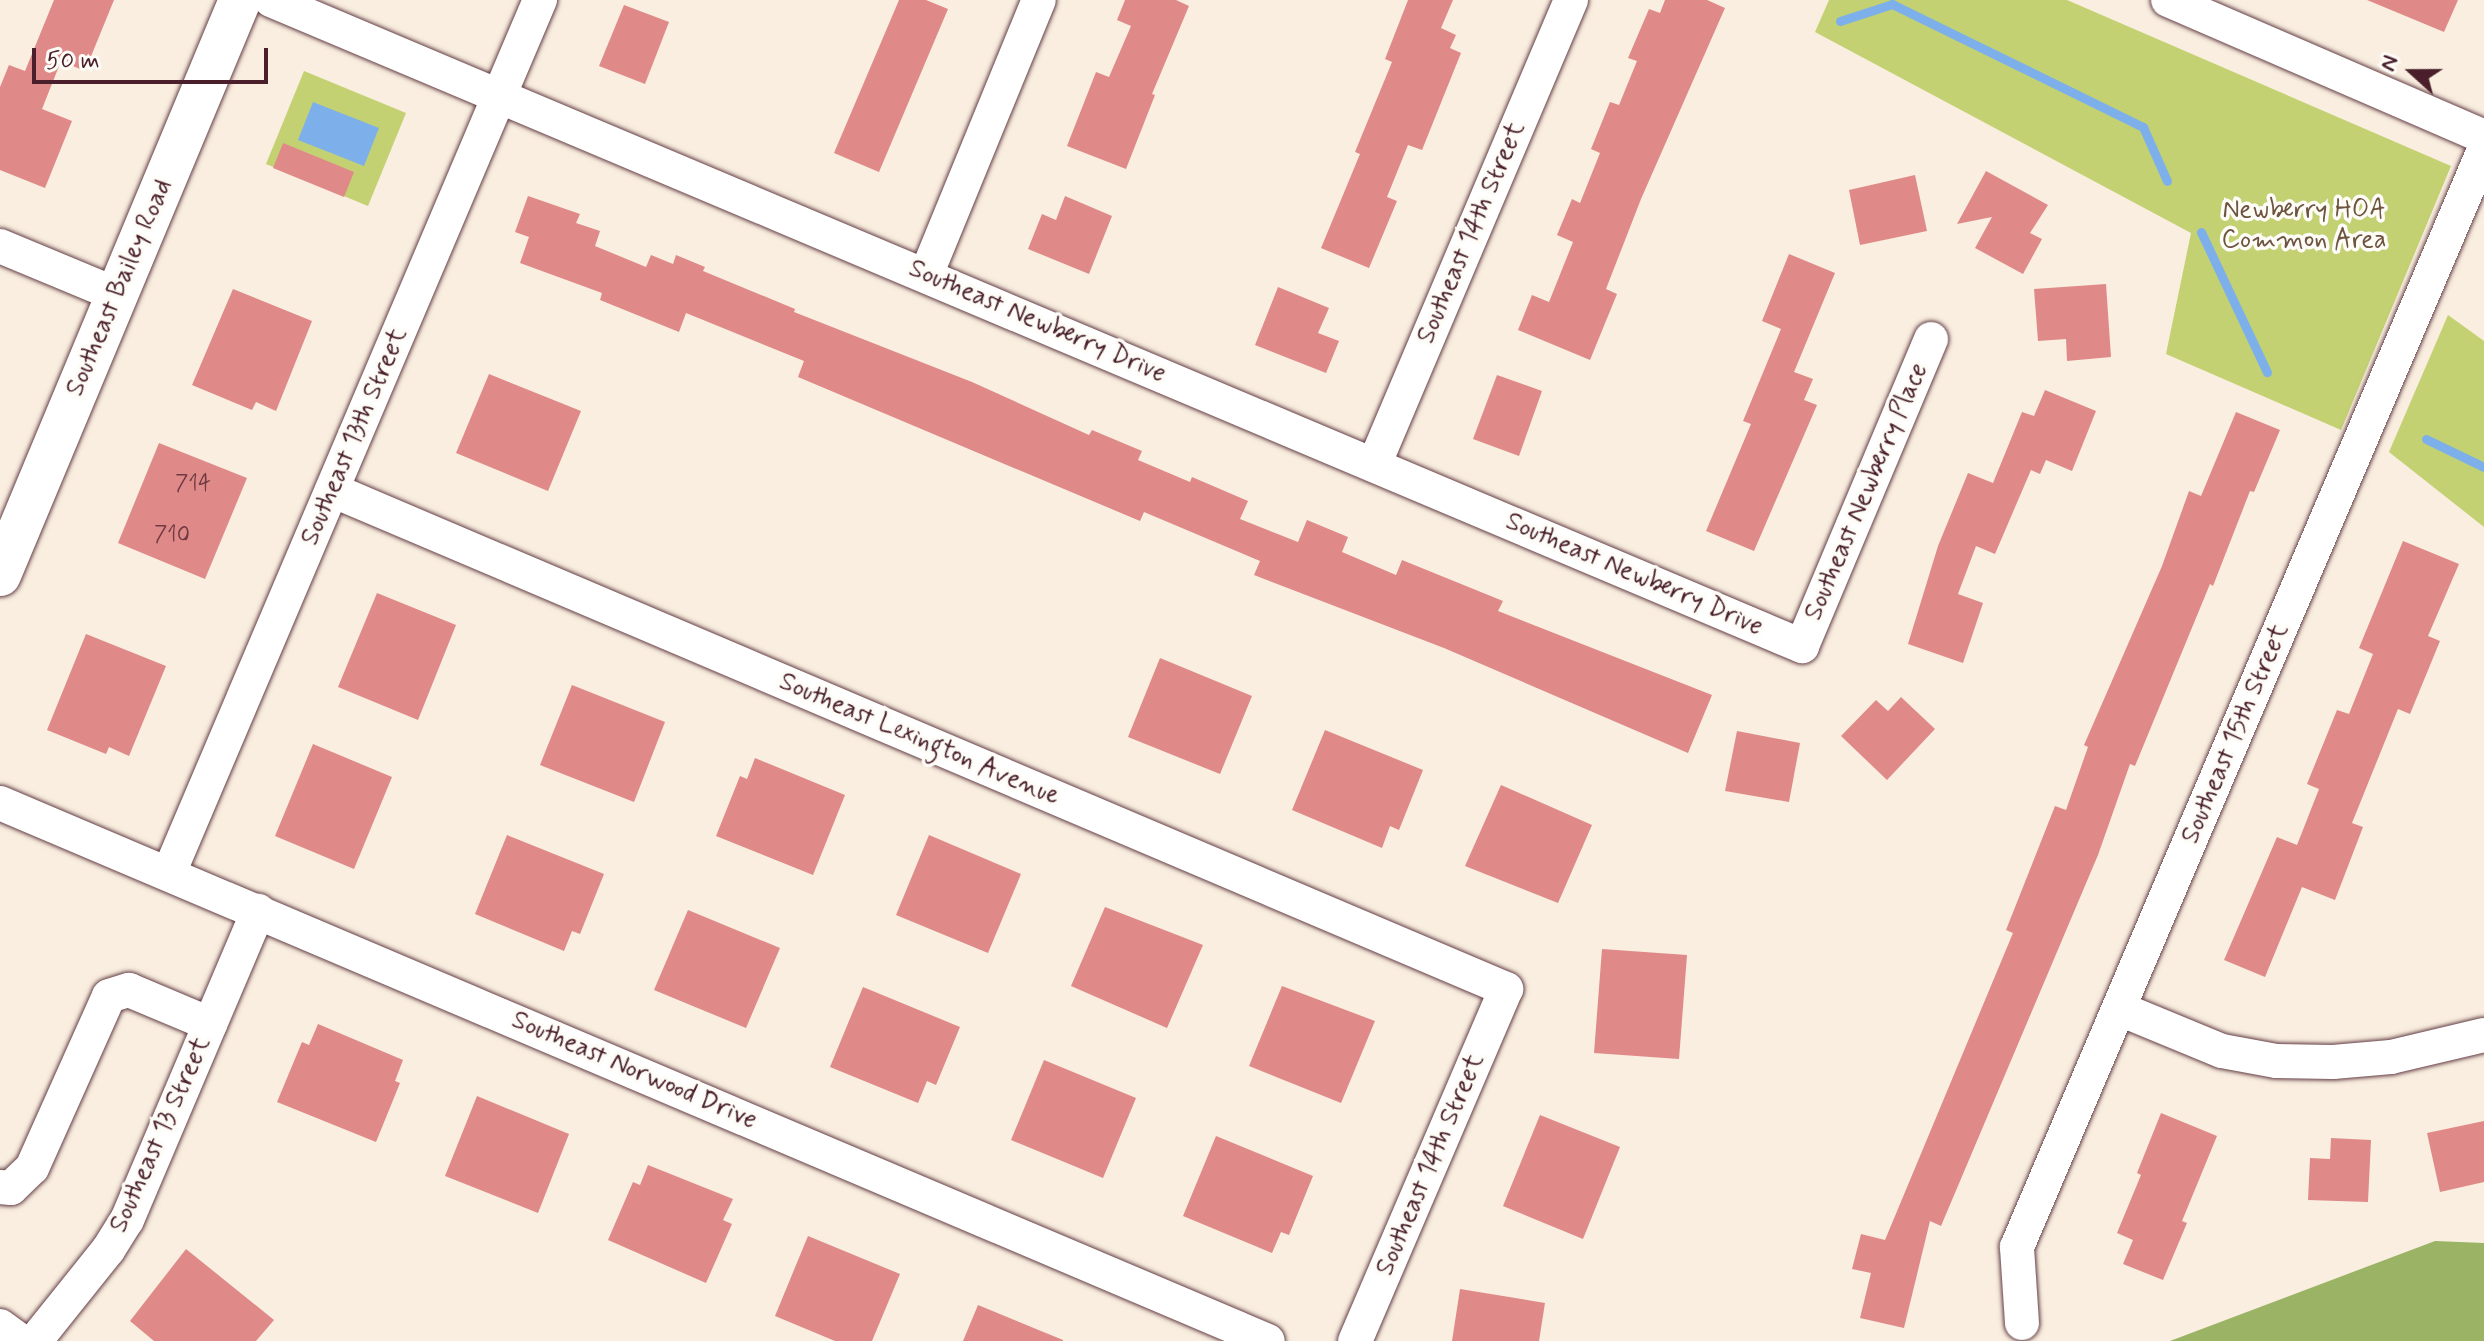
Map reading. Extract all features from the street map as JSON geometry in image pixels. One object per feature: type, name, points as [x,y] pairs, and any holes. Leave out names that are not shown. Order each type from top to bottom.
[{"type":"main road","name":"Southeast Bailey Road","points":[[0,575],[240,0]]},
{"type":"street","name":"Southeast Newberry Drive","points":[[271,0],[1802,646]]},
{"type":"street","name":"Southeast 13th Street","points":[[169,873],[540,0]]},
{"type":"street","points":[[926,275],[1039,0]]},
{"type":"street","name":"Southeast 14th Street","points":[[1374,465],[1571,0]]},
{"type":"street","points":[[2168,0],[2484,137]]},
{"type":"street","name":"Southeast 15th Street","points":[[2022,1323],[2017,1247],[2484,150]]},
{"type":"street","points":[[0,246],[118,295]]},
{"type":"street","name":"Southeast Newberry Place","points":[[1802,646],[1931,339]]},
{"type":"street","name":"Southeast Lexington Avenue","points":[[332,490],[1506,989]]},
{"type":"street","name":"Southeast Norwood Drive","points":[[0,803],[1268,1341]]},
{"type":"street","name":"Southeast 13 Street","points":[[35,1341],[108,1250],[127,1220],[258,911]]},
{"type":"street","name":"Southeast 14th Street","points":[[1355,1341],[1506,989]]},
{"type":"street","points":[[0,1187],[11,1188],[32,1168],[109,996],[129,990],[210,1024]]},
{"type":"street","points":[[2120,1009],[2222,1051],[2276,1061],[2333,1062],[2391,1057],[2484,1035]]},
{"type":"street","points":[[0,1326],[21,1341]]},
{"type":"green space","name":"Newberry HOA Common Area","points":[[1829,0],[2067,0],[2451,166],[2341,430],[2166,354],[2191,233],[1815,32]]},
{"type":"green space","points":[[304,71],[406,113],[368,206],[266,164]]},
{"type":"green space","points":[[2448,315],[2484,341],[2484,527],[2389,452]]},
{"type":"green space","points":[[2435,1241],[2484,1243],[2484,1341],[2170,1341]]},
{"type":"water","points":[[313,102],[379,128],[364,166],[298,140]]},
{"type":"building","points":[[54,0],[114,0],[85,71],[61,61],[42,109],[72,121],[45,188],[0,170],[0,87],[9,65],[25,71]]},
{"type":"building","points":[[899,0],[926,0],[948,9],[879,172],[834,153]]},
{"type":"building","points":[[1125,0],[1176,0],[1189,6],[1152,94],[1155,95],[1126,169],[1067,146],[1096,72],[1109,77],[1131,26],[1117,20]]},
{"type":"building","points":[[1408,0],[1453,0],[1441,28],[1456,35],[1450,48],[1461,53],[1422,150],[1408,145],[1387,197],[1397,201],[1369,268],[1321,248],[1360,154],[1355,152],[1392,62],[1385,59]]},
{"type":"building","points":[[1665,0],[1707,0],[1725,8],[1641,199],[1606,289],[1617,294],[1590,360],[1518,330],[1532,295],[1549,302],[1573,242],[1557,235],[1572,199],[1580,203],[1600,153],[1591,149],[1610,102],[1619,105],[1637,61],[1628,58],[1649,9],[1660,13]]},
{"type":"building","points":[[2367,0],[2458,0],[2444,32]]},
{"type":"building","points":[[624,5],[669,22],[645,84],[599,66]]},
{"type":"building","points":[[283,143],[354,172],[344,197],[273,168]]},
{"type":"building","points":[[1986,171],[2048,205],[2030,233],[2042,239],[2023,274],[1975,248],[1992,217],[1957,224]]},
{"type":"building","points":[[1915,175],[1927,231],[1860,245],[1849,190]]},
{"type":"building","points":[[528,196],[580,214],[576,223],[600,231],[595,246],[646,267],[651,255],[673,264],[676,255],[705,267],[703,271],[795,309],[794,312],[972,382],[1089,435],[1092,430],[1142,451],[1138,460],[1190,482],[1192,477],[1248,501],[1240,519],[1298,542],[1307,520],[1348,537],[1342,552],[1396,575],[1402,560],[1503,601],[1498,611],[1712,695],[1688,753],[1444,648],[1254,575],[1260,561],[1144,512],[1140,521],[798,377],[804,361],[686,313],[679,332],[600,300],[602,293],[520,263],[529,237],[515,232]]},
{"type":"building","points":[[1065,196],[1112,216],[1089,274],[1028,249],[1042,214],[1056,220]]},
{"type":"building","points":[[1789,254],[1835,273],[1794,372],[1813,379],[1804,400],[1817,405],[1754,551],[1706,531],[1751,424],[1743,421],[1781,329],[1762,321]]},
{"type":"building","points":[[2106,284],[2111,357],[2067,361],[2066,339],[2038,341],[2034,289]]},
{"type":"building","points":[[1278,287],[1329,308],[1318,333],[1339,341],[1326,373],[1255,345]]},
{"type":"building","points":[[233,289],[312,321],[276,411],[256,402],[252,410],[192,385]]},
{"type":"building","points":[[489,374],[581,411],[548,491],[456,453]]},
{"type":"building","points":[[1497,375],[1542,391],[1519,456],[1473,439]]},
{"type":"building","points":[[2045,390],[2096,411],[2072,471],[2046,460],[2040,474],[2031,470],[1995,554],[1976,546],[1958,594],[1983,603],[1963,663],[1908,644],[1938,546],[1968,473],[1993,483],[2022,412],[2034,416]]},
{"type":"building","points":[[2236,412],[2280,430],[2254,492],[2250,491],[2213,586],[2210,584],[2135,766],[2130,764],[2098,855],[1941,1226],[1930,1221],[1904,1328],[1860,1318],[1871,1273],[1852,1269],[1861,1234],[1885,1240],[2013,933],[2006,930],[2055,806],[2066,810],[2088,747],[2084,745],[2162,566],[2189,491],[2201,496]]},
{"type":"building","points":[[159,443],[247,478],[205,579],[118,543]]},
{"type":"building","points":[[2403,541],[2459,564],[2428,636],[2440,641],[2410,714],[2398,709],[2352,823],[2363,827],[2335,900],[2302,887],[2265,977],[2224,960],[2277,837],[2297,845],[2319,789],[2307,784],[2337,710],[2349,714],[2373,654],[2359,648]]},
{"type":"building","points":[[377,593],[456,625],[418,720],[338,687]]},
{"type":"building","points":[[86,634],[166,666],[129,756],[109,747],[106,754],[47,730]]},
{"type":"building","points":[[1160,658],[1252,696],[1220,774],[1128,737]]},
{"type":"building","points":[[572,685],[665,722],[634,802],[540,765]]},
{"type":"building","points":[[1901,697],[1935,729],[1887,780],[1841,736],[1876,700],[1888,711]]},
{"type":"building","points":[[1325,730],[1423,770],[1399,830],[1390,826],[1382,848],[1292,810]]},
{"type":"building","points":[[1737,731],[1800,743],[1789,802],[1725,791]]},
{"type":"building","points":[[313,744],[392,777],[354,869],[275,836]]},
{"type":"building","points":[[755,758],[845,795],[813,875],[716,836],[740,776],[747,779]]},
{"type":"building","points":[[1501,785],[1592,825],[1558,903],[1465,866]]},
{"type":"building","points":[[507,835],[604,874],[580,934],[572,931],[564,951],[475,914]]},
{"type":"building","points":[[929,835],[1021,874],[988,953],[896,915]]},
{"type":"building","points":[[1105,907],[1203,945],[1167,1028],[1071,986]]},
{"type":"building","points":[[688,910],[780,948],[746,1028],[654,990]]},
{"type":"building","points":[[1602,949],[1687,955],[1679,1059],[1594,1053]]},
{"type":"building","points":[[1282,986],[1375,1021],[1341,1103],[1249,1066]]},
{"type":"building","points":[[863,987],[960,1027],[936,1085],[927,1081],[918,1103],[830,1067]]},
{"type":"building","points":[[318,1024],[403,1060],[395,1081],[400,1083],[376,1142],[277,1102],[302,1042],[309,1045]]},
{"type":"building","points":[[1044,1060],[1136,1098],[1103,1178],[1011,1140]]},
{"type":"building","points":[[477,1096],[569,1134],[538,1213],[445,1176]]},
{"type":"building","points":[[2161,1113],[2217,1136],[2182,1221],[2187,1223],[2163,1280],[2123,1264],[2133,1240],[2117,1233],[2141,1175],[2137,1173]]},
{"type":"building","points":[[1540,1115],[1620,1147],[1583,1239],[1503,1206]]},
{"type":"building","points":[[2484,1121],[2484,1182],[2440,1192],[2427,1133]]},
{"type":"building","points":[[1216,1136],[1313,1176],[1289,1235],[1281,1232],[1272,1253],[1183,1216]]},
{"type":"building","points":[[2331,1138],[2371,1140],[2368,1202],[2308,1200],[2310,1158],[2330,1159]]},
{"type":"building","points":[[648,1165],[733,1199],[723,1220],[732,1224],[706,1283],[608,1240],[633,1182],[640,1185]]},
{"type":"building","points":[[808,1236],[900,1274],[872,1341],[835,1341],[775,1316]]},
{"type":"building","points":[[186,1249],[274,1320],[256,1341],[154,1341],[130,1321]]},
{"type":"building","points":[[1460,1289],[1545,1303],[1539,1341],[1452,1341]]},
{"type":"building","points":[[978,1305],[1063,1340],[1063,1341],[963,1341]]},
{"type":"waterway","points":[[1840,21],[1892,4],[2143,127],[2167,181]]},
{"type":"waterway","points":[[2201,232],[2267,372]]},
{"type":"waterway","points":[[2426,439],[2484,467]]}]
